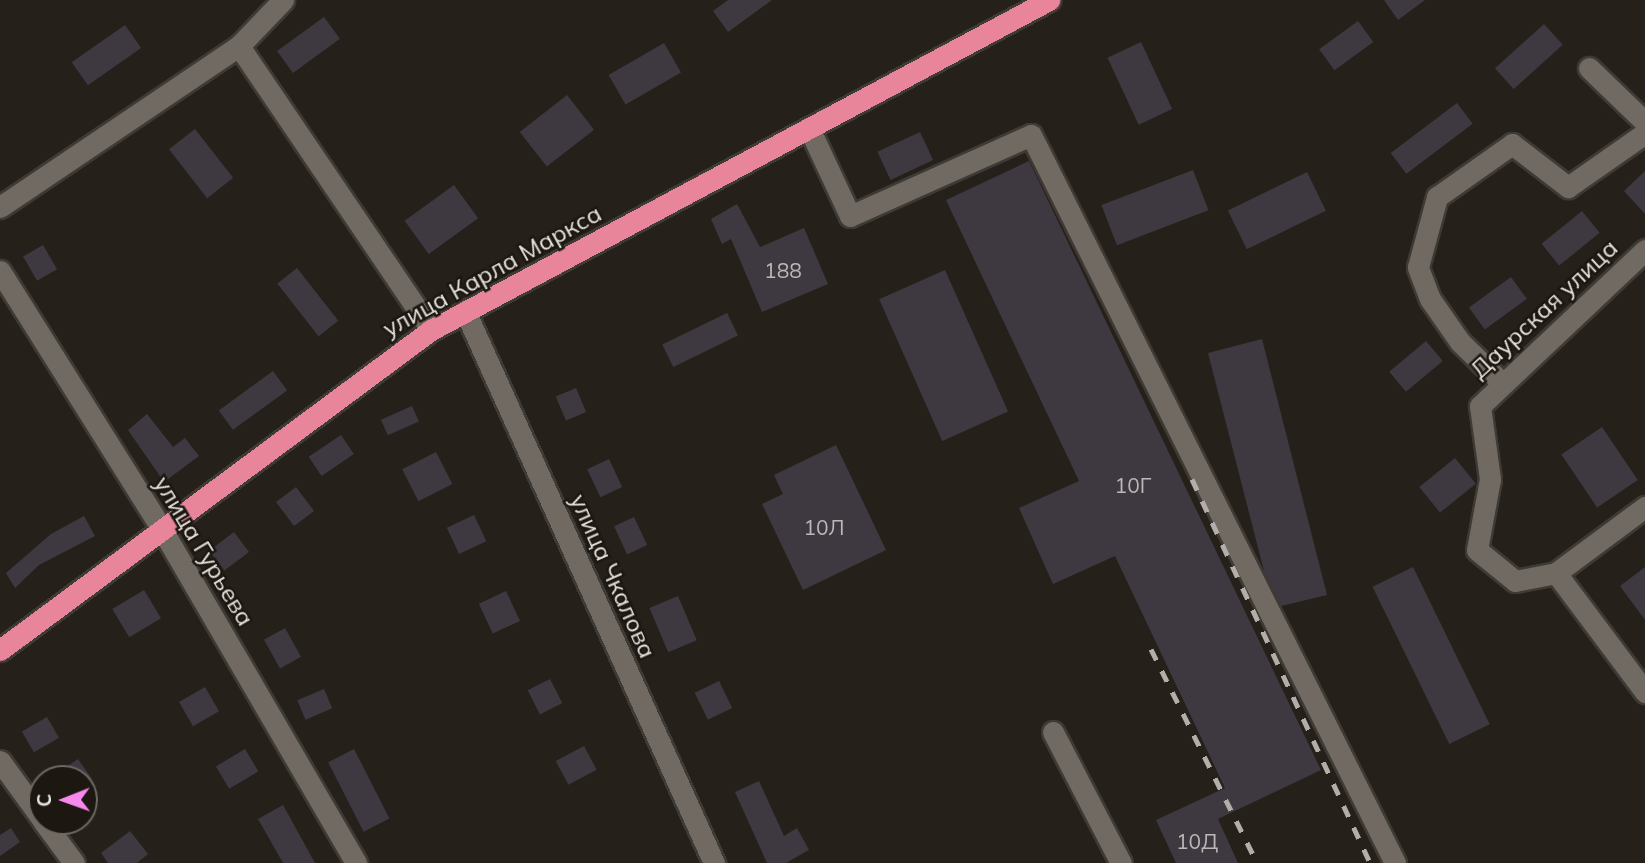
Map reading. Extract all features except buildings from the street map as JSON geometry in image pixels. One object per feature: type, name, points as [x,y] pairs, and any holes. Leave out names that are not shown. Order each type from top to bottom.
[{"type":"highway","name":"улица Карла Маркса","points":[[0,650],[160,526],[431,330],[1049,0]]},
{"type":"street","points":[[0,207],[239,46],[283,0]]},
{"type":"street","points":[[239,46],[431,330]]},
{"type":"street","points":[[1589,68],[1645,122]]},
{"type":"street","points":[[809,128],[850,216],[1031,135],[1395,863]]},
{"type":"street","points":[[1503,384],[1460,342],[1430,299],[1418,267],[1437,197],[1512,144],[1567,187],[1645,133]]},
{"type":"street","name":"Даурская улица","points":[[1556,573],[1515,581],[1477,550],[1490,480],[1480,406],[1645,250]]},
{"type":"street","name":"улица Гурьева","points":[[0,271],[160,526],[356,863]]},
{"type":"street","name":"улица Чкалова","points":[[465,311],[714,863]]},
{"type":"street","points":[[1645,507],[1556,573],[1645,692]]},
{"type":"street","points":[[1053,732],[1121,863]]},
{"type":"street","points":[[0,761],[28,799]]},
{"type":"street","points":[[54,835],[74,863]]},
{"type":"railway","points":[[1192,479],[1370,863]]},
{"type":"railway","points":[[1151,649],[1257,863]]}]
